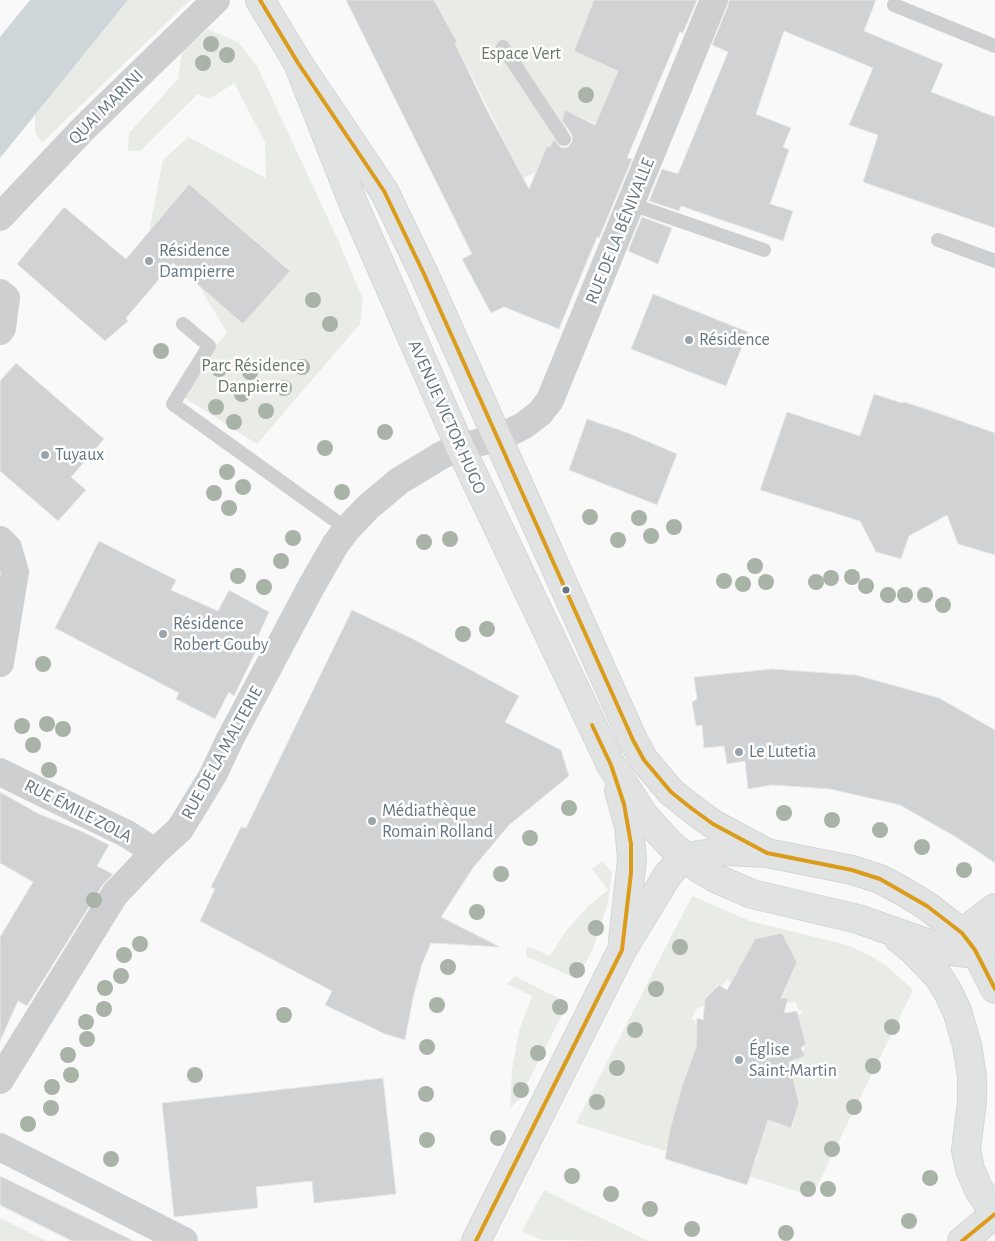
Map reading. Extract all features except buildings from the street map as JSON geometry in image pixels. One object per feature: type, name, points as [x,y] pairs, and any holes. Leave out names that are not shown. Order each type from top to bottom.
[{"type":"street","name":"QUAI MARINI","points":[[0,217],[84,128],[216,0]]},
{"type":"street","name":"AVENUE VICTOR HUGO","points":[[260,0],[298,63],[384,191],[424,274],[633,740],[644,760],[666,787],[691,808],[713,824],[767,853]]},
{"type":"street","name":"RUE DE LA BÉNIVALLE","points":[[460,447],[498,438],[523,426],[540,413],[550,400],[714,0]]},
{"type":"street","name":"AVENUE VICTOR HUGO","points":[[298,63],[354,204],[460,447],[611,765],[624,804],[631,844],[631,873],[622,950]]},
{"type":"street","points":[[0,293],[6,298],[0,331]]},
{"type":"street","name":"RUE DE LA MALTERIE","points":[[0,1080],[114,894],[180,829],[208,783],[335,545],[367,508],[399,481],[433,460],[460,447]]},
{"type":"street","points":[[0,540],[8,548],[15,572],[0,663]]},
{"type":"street","name":"AVENUE VICTOR HUGO","points":[[611,765],[645,816],[670,844],[686,859],[715,878],[752,894],[827,910],[949,951],[966,953],[977,940]]},
{"type":"street","name":"RUE ÉMILE ZOLA","points":[[0,772],[127,834],[155,852]]},
{"type":"street","points":[[476,1241],[622,950],[667,876],[678,863],[686,859],[711,852],[767,853],[852,870],[880,879],[927,906],[977,940],[995,988]]},
{"type":"street","points":[[977,940],[995,908]]},
{"type":"street","points":[[879,926],[913,950],[927,963],[948,992],[957,1011],[967,1046],[972,1076],[972,1102],[966,1150],[970,1169],[978,1188],[995,1213],[962,1241]]},
{"type":"street","points":[[0,1148],[184,1241]]},
{"type":"lane","points":[[894,5],[995,46]]},
{"type":"lane","points":[[503,47],[564,139]]},
{"type":"lane","points":[[630,204],[764,250]]},
{"type":"lane","points":[[938,240],[995,261]]},
{"type":"lane","points":[[183,324],[209,346],[173,404],[348,529]]},
{"type":"green space","points":[[128,0],[190,0],[42,143],[35,132],[35,115]]},
{"type":"green space","name":"Espace Vert","points":[[434,0],[596,0],[618,71],[597,124],[565,111],[562,119],[569,122],[559,151],[537,172],[523,178]]},
{"type":"green space","name":"Parc Résidence Danpierre","points":[[208,29],[239,43],[257,66],[338,240],[363,299],[360,324],[257,444],[182,396],[210,353],[227,333],[198,284],[243,324],[290,270],[189,184],[149,231],[163,160],[188,137],[266,178],[265,142],[234,83],[210,99],[198,94],[140,151],[128,151],[129,133],[178,79],[182,51]]},
{"type":"green space","points":[[602,861],[612,872],[608,902],[593,949],[577,979],[526,956],[527,946],[550,956],[566,931],[588,906],[608,890],[592,869]]},
{"type":"green space","points":[[692,896],[750,921],[847,945],[871,956],[888,967],[913,990],[812,1196],[748,1176],[753,1158],[757,1159],[758,1155],[755,1154],[761,1137],[763,1137],[764,1134],[762,1133],[767,1120],[792,1128],[799,1103],[796,1088],[779,1082],[786,1061],[804,1055],[803,1052],[806,1044],[801,1022],[798,1021],[797,1016],[802,1011],[799,1011],[795,1001],[793,1003],[780,1001],[784,992],[786,993],[788,951],[791,950],[785,938],[732,985],[728,979],[720,986],[717,984],[716,986],[718,987],[708,1002],[704,1006],[695,1009],[691,1019],[694,1020],[697,1026],[697,1035],[701,1037],[666,1151],[576,1123]]},
{"type":"green space","points":[[515,976],[568,1003],[520,1098],[510,1108],[512,1070],[519,1031],[532,996],[507,984]]},
{"type":"green space","points":[[544,1190],[648,1241],[541,1240],[522,1231]]},
{"type":"green space","points":[[0,1218],[46,1241],[0,1241]]},
{"type":"shaded area","points":[[30,0],[128,0],[0,158],[0,37]]},
{"type":"transit line","points":[[260,0],[298,63],[384,191],[424,274],[633,740],[644,760],[671,792],[691,808],[713,824],[767,853],[852,870],[880,879],[927,906],[962,933],[975,950],[995,989]]},
{"type":"transit line","points":[[476,1241],[622,950],[631,873],[631,844],[624,804],[611,765],[592,725]]},
{"type":"transit line","points":[[962,1241],[995,1214]]},
{"type":"place","name":"Résidence Dampierre","points":[[149,261]]},
{"type":"place","name":"Résidence","points":[[689,340]]},
{"type":"place","name":"Tuyaux","points":[[45,455]]},
{"type":"place","name":"Résidence Robert Gouby","points":[[163,634]]},
{"type":"place","name":"Le Lutetia","points":[[739,752]]},
{"type":"place","name":"Médiathèque Romain Rolland","points":[[372,821]]},
{"type":"place","name":"Église Saint-Martin","points":[[739,1060]]}]
